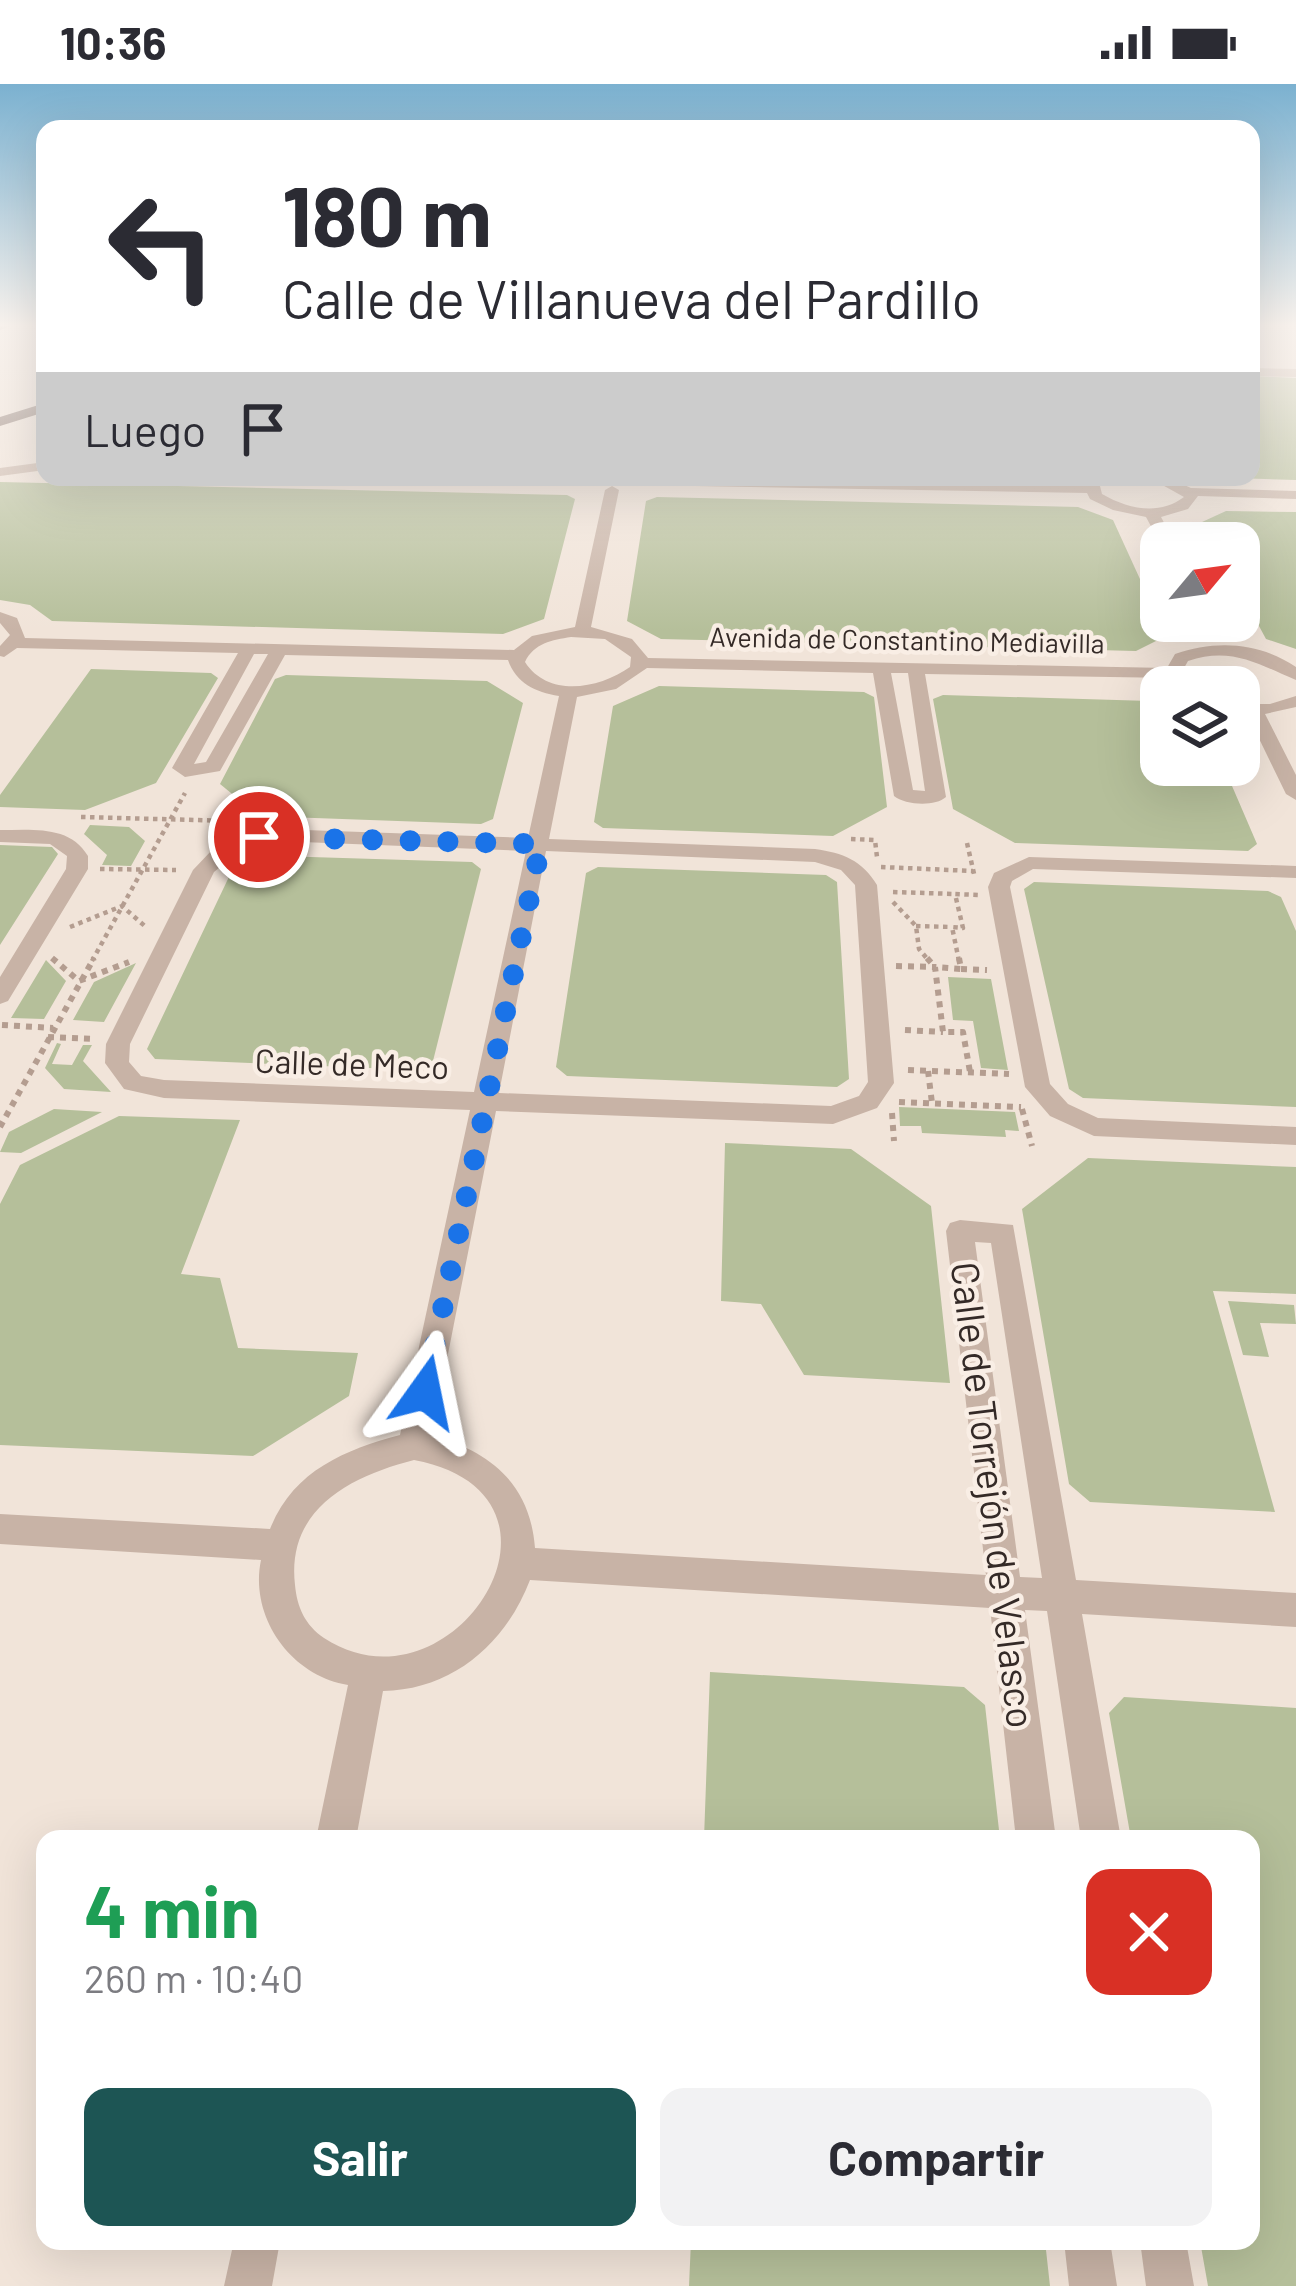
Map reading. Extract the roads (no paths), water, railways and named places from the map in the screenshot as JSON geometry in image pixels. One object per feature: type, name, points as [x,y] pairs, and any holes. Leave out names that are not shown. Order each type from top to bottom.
[{"type":"street","points":[[0,472],[36,467]]},
{"type":"street","points":[[606,486],[612,490]]},
{"type":"street","points":[[612,490],[622,486]]},
{"type":"street","points":[[955,486],[1095,486]]},
{"type":"street","points":[[1175,486],[1189,492],[1296,496]]},
{"type":"street","points":[[1091,489],[1104,502],[1151,512],[1180,508],[1192,498],[1189,492]]},
{"type":"street","points":[[582,632],[612,490]]},
{"type":"street","points":[[1151,512],[1156,522]]},
{"type":"street","points":[[0,617],[18,627],[7,648],[518,656],[542,638],[582,632],[629,644],[641,663],[623,681],[569,691],[542,686],[523,676],[518,656]]},
{"type":"street","points":[[1219,642],[1223,650]]},
{"type":"street","points":[[248,650],[182,768],[185,771],[213,767],[279,650]]},
{"type":"street","points":[[1179,666],[1180,658],[1223,650],[1259,655],[1296,675]]},
{"type":"street","name":"Avenida de Constantino Mediavilla","points":[[641,663],[1140,678]]},
{"type":"street","points":[[881,668],[904,796],[936,797],[916,669]]},
{"type":"street","points":[[414,1446],[569,691]]},
{"type":"street","points":[[1260,707],[1296,701]]},
{"type":"street","points":[[1260,733],[1296,794]]},
{"type":"street","name":"Calle de Meco","points":[[237,832],[541,844],[824,856],[852,867],[866,885],[881,1083],[868,1102],[854,1112],[833,1115],[164,1089],[133,1083],[117,1064],[118,1044],[204,870],[237,832]]},
{"type":"street","points":[[0,836],[56,839],[76,849],[77,869],[0,996]]},
{"type":"street","points":[[1296,872],[1029,863],[1012,870],[999,887],[1039,1087],[1060,1110],[1094,1127],[1296,1136]]},
{"type":"street","name":"Calle de Torrejón de Velasco","points":[[1035,1830],[960,1231],[1003,1233],[1100,1830]]},
{"type":"street","points":[[414,1446],[458,1455],[494,1480],[515,1518],[518,1563],[497,1613],[454,1653],[412,1670],[368,1673],[332,1663],[302,1643],[282,1614],[274,1581],[278,1546],[289,1518],[330,1473],[385,1449],[414,1446]]},
{"type":"street","points":[[0,1529],[278,1546]]},
{"type":"street","points":[[518,1563],[1296,1610]]},
{"type":"street","points":[[338,1830],[368,1673]]},
{"type":"street","points":[[248,2286],[255,2250]]},
{"type":"street","points":[[1088,2250],[1093,2286]]},
{"type":"street","points":[[1164,2250],[1170,2286]]}]
